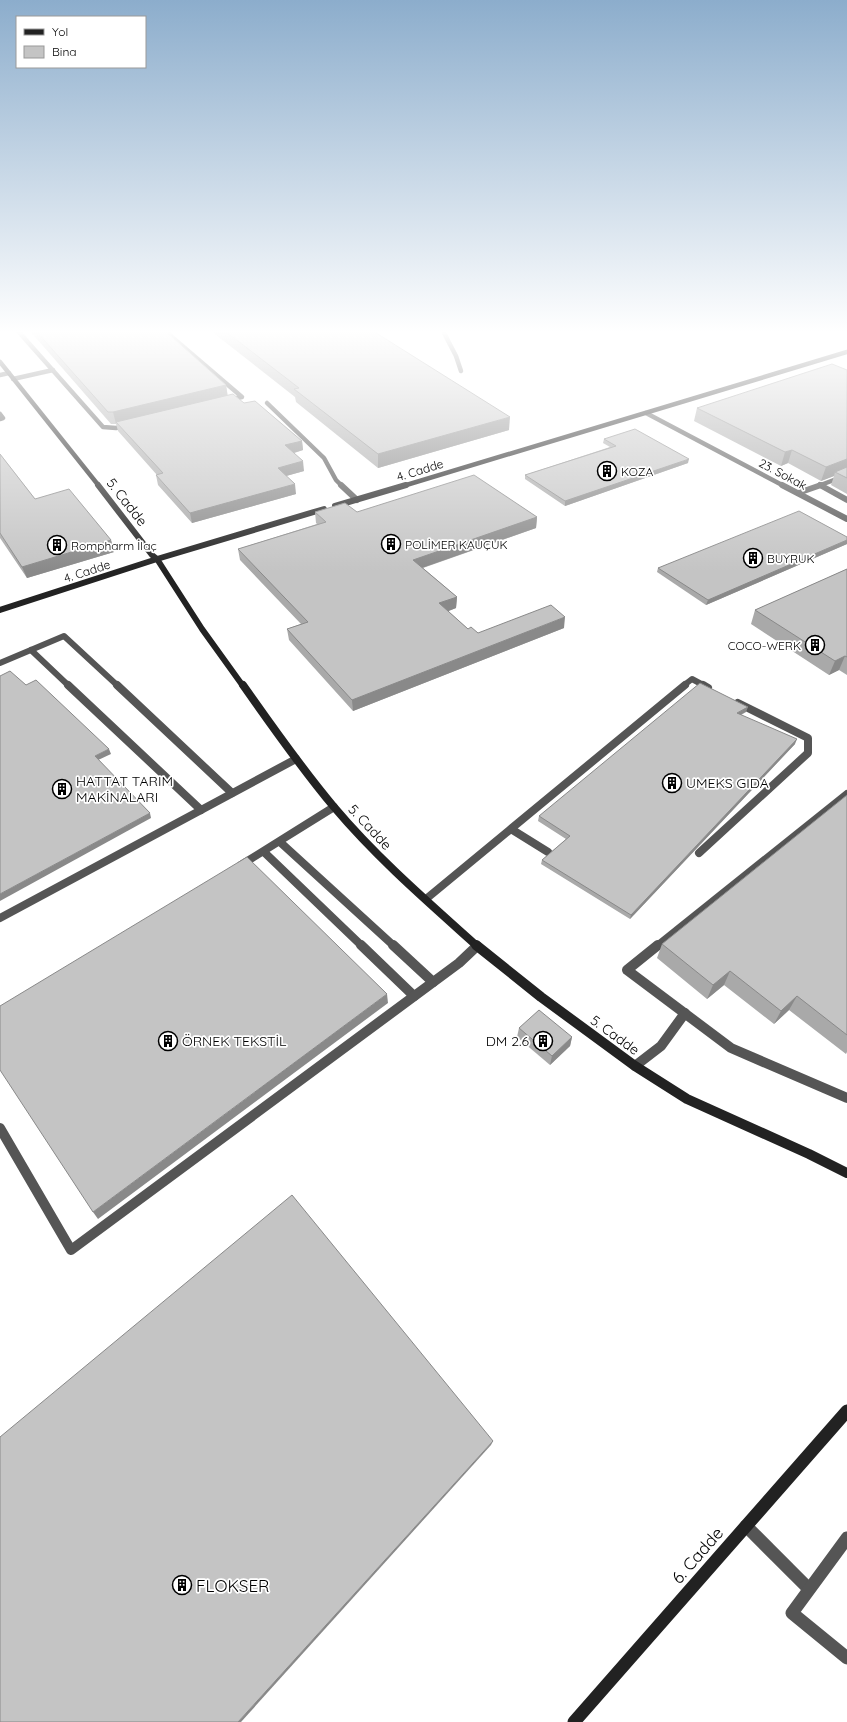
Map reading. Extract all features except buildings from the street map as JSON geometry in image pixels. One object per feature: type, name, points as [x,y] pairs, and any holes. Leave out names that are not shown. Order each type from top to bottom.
[{"type":"street","name":"5. Cadde","points":[[39,411],[113,503],[152,555],[157,559],[202,628],[296,759],[334,808],[388,865],[477,946],[541,997],[635,1066],[687,1099],[809,1154],[847,1173]]},
{"type":"street","points":[[90,411],[104,427],[116,428],[131,424]]},
{"type":"street","points":[[276,411],[324,458],[336,480],[357,500]]},
{"type":"street","name":"4. Cadde","points":[[0,610],[157,559],[651,411]]},
{"type":"street","name":"23. Sokak","points":[[646,413],[847,519]]},
{"type":"street","points":[[0,414],[3,418],[0,419]]},
{"type":"street","points":[[798,493],[847,475]]},
{"type":"street","points":[[820,485],[847,500]]},
{"type":"street","points":[[0,663],[64,636],[232,793]]},
{"type":"street","points":[[31,650],[201,810]]},
{"type":"street","points":[[426,899],[692,679],[712,690]]},
{"type":"street","points":[[699,852],[808,753],[808,738],[733,700]]},
{"type":"street","points":[[0,918],[296,759]]},
{"type":"street","points":[[847,794],[627,970],[637,976],[731,1048],[847,1098]]},
{"type":"street","points":[[237,868],[334,808]]},
{"type":"street","points":[[511,829],[548,852]]},
{"type":"street","points":[[280,842],[433,982]]},
{"type":"street","points":[[264,852],[414,996]]},
{"type":"street","points":[[0,1128],[71,1250],[459,963],[477,946]]},
{"type":"street","points":[[635,1066],[661,1046],[685,1013]]},
{"type":"street","name":"6. Cadde","points":[[574,1722],[847,1411]]},
{"type":"street","points":[[746,1526],[810,1589]]},
{"type":"street","points":[[847,1538],[792,1613],[847,1658]]},
{"type":"place","name":"KOZA","points":[[607,471]]},
{"type":"place","name":"POLİMER KAUÇUK","points":[[391,544]]},
{"type":"place","name":"Rompharm İlaç","points":[[57,545]]},
{"type":"place","name":"BUYRUK","points":[[753,558]]},
{"type":"place","name":"COCO-WERK","points":[[815,645]]},
{"type":"place","name":"UMEKS GIDA","points":[[672,783]]},
{"type":"place","name":"HATTAT TARIM MAKİNALARI","points":[[62,789]]},
{"type":"place","name":"ÖRNEK TEKSTİL","points":[[168,1041]]},
{"type":"place","name":"DM 2.6","points":[[543,1041]]},
{"type":"place","name":"FLOKSER","points":[[182,1585]]}]
